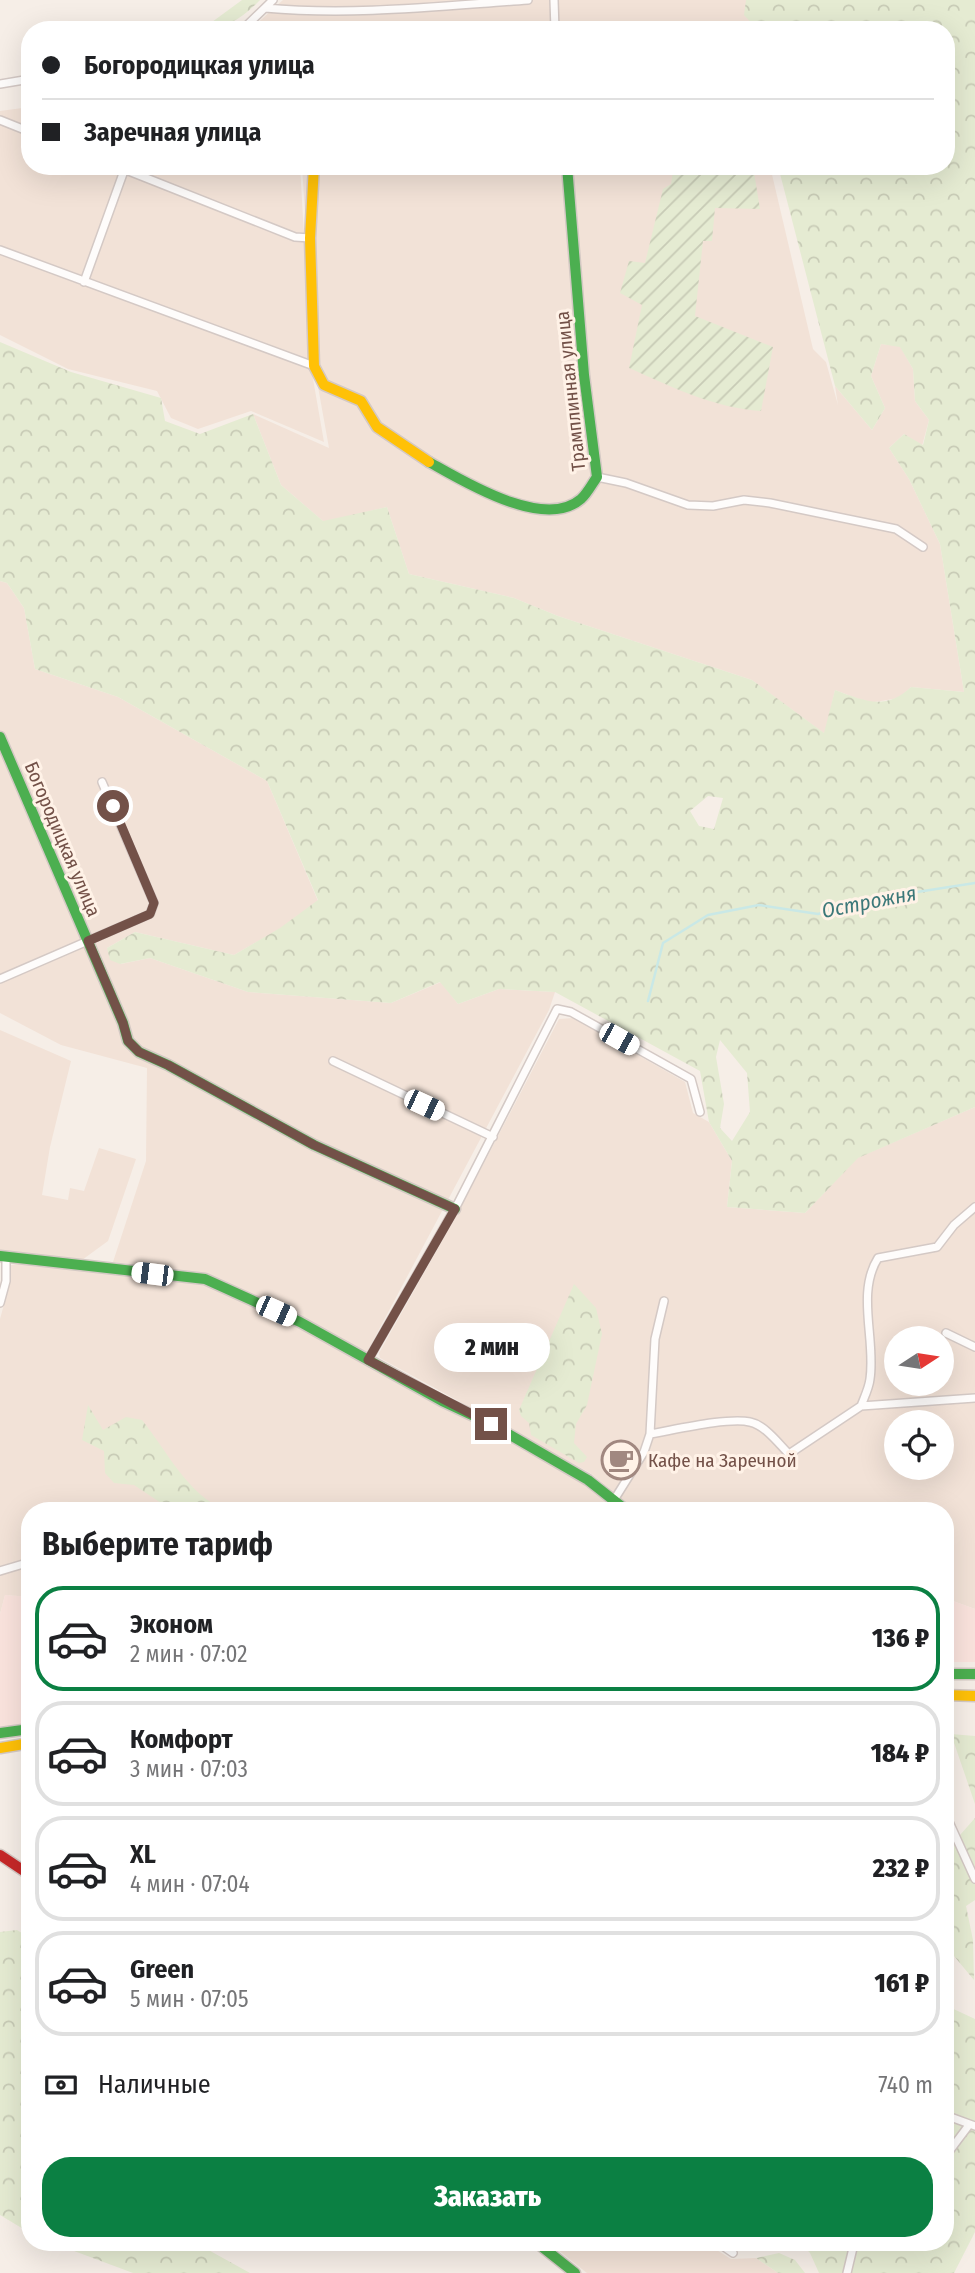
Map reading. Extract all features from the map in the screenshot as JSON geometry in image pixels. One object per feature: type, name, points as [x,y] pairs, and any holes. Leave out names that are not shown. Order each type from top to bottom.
[{"type":"street","points":[[252,21],[273,0]]},
{"type":"street","points":[[265,8],[336,12],[384,11],[528,0]]},
{"type":"street","points":[[554,0],[555,21]]},
{"type":"street","points":[[0,84],[21,80]]},
{"type":"street","points":[[0,120],[21,128]]},
{"type":"street","points":[[83,282],[122,175]]},
{"type":"street","points":[[142,175],[295,237],[310,238]]},
{"type":"street","points":[[314,175],[310,238],[314,366]]},
{"type":"street","name":"Трамплинная улица","points":[[0,250],[314,366],[324,385],[361,401],[377,427],[414,453],[468,485],[527,508],[554,510],[580,500],[597,477],[584,376],[568,175]]},
{"type":"street","points":[[597,477],[626,483],[688,505],[713,506],[744,500],[896,529],[923,547]]},
{"type":"street","name":"Богородицкая улица","points":[[0,737],[123,1023],[128,1041],[139,1052],[168,1065],[314,1145],[455,1209]]},
{"type":"street","points":[[0,979],[150,914],[154,903],[102,782]]},
{"type":"street","points":[[368,1360],[455,1209],[558,1009],[571,1012],[691,1079],[700,1112]]},
{"type":"street","points":[[333,1061],[493,1138]]},
{"type":"street","points":[[861,1406],[870,1380],[869,1287],[871,1270],[877,1258],[937,1247],[954,1225],[975,1207]]},
{"type":"street","points":[[0,1303],[6,1281],[3,1256],[205,1279],[300,1322],[491,1424],[588,1480],[616,1502]]},
{"type":"street","points":[[614,1500],[644,1452],[650,1434],[655,1339],[664,1301]]},
{"type":"street","points":[[954,1337],[975,1347]]},
{"type":"street","points":[[650,1434],[714,1423],[751,1422],[770,1434],[789,1454],[861,1406],[975,1398]]},
{"type":"street","points":[[0,1571],[21,1565]]},
{"type":"street","points":[[954,1674],[975,1674]]},
{"type":"street","points":[[954,1695],[975,1696]]},
{"type":"street","points":[[0,1733],[21,1730]]},
{"type":"street","points":[[0,1748],[21,1744]]},
{"type":"street","points":[[954,1833],[975,1880]]},
{"type":"street","points":[[0,1855],[21,1869]]},
{"type":"street","points":[[954,2118],[972,2125],[954,2146]]},
{"type":"street","points":[[547,2251],[575,2273]]},
{"type":"street","points":[[847,2273],[852,2251]]},
{"type":"shaded area","points":[[283,0],[775,0],[774,21],[260,21]]},
{"type":"shaded area","points":[[21,108],[21,175],[301,175],[312,373],[324,442],[251,411],[198,429],[171,418],[157,391],[68,369],[0,335],[0,111]]},
{"type":"shaded area","points":[[303,175],[772,175],[813,349],[826,362],[838,405],[835,386],[872,430],[885,408],[871,376],[881,344],[900,346],[913,369],[915,401],[929,420],[922,446],[904,434],[889,448],[909,479],[940,544],[964,692],[911,687],[899,698],[869,703],[835,690],[825,734],[752,680],[558,616],[514,598],[409,574],[387,507],[324,522],[281,485],[253,414],[329,448],[315,370]]},
{"type":"shaded area","points":[[0,581],[7,583],[24,608],[35,669],[118,697],[267,781],[318,901],[281,928],[234,955],[135,932],[107,948],[121,964],[150,958],[248,992],[391,1003],[441,982],[458,1004],[499,989],[555,992],[549,1010],[367,1352],[298,1315],[205,1274],[113,1262],[146,1161],[147,1068],[61,1045],[0,1013]]},
{"type":"shaded area","points":[[573,1018],[685,1082],[693,1113],[709,1122],[732,1161],[727,1207],[805,1213],[857,1158],[975,1107],[975,1609],[954,1601],[954,1502],[626,1502],[590,1473],[380,1358],[379,1353],[460,1209],[559,1019]]},
{"type":"shaded area","points":[[0,1030],[71,1061],[50,1147],[42,1195],[68,1200],[70,1188],[84,1191],[99,1148],[136,1159],[108,1241],[82,1260],[0,1251]]},
{"type":"shaded area","points":[[11,1265],[203,1284],[302,1329],[584,1483],[607,1502],[21,1502],[21,1596],[5,1595],[0,1614],[0,1319],[11,1279]]},
{"type":"shaded area","points":[[5,1595],[21,1596],[21,1724],[0,1727],[0,1614]]},
{"type":"shaded area","points":[[954,1601],[975,1609],[975,1662],[954,1662]]},
{"type":"shaded area","points":[[559,2251],[718,2251],[731,2259],[756,2258],[778,2273],[587,2273]]},
{"type":"green space","points":[[242,0],[260,0],[233,21],[213,21]]},
{"type":"green space","points":[[746,0],[975,0],[975,1107],[858,1158],[805,1213],[727,1207],[732,1161],[709,1122],[700,1071],[555,992],[499,989],[458,1004],[440,982],[391,1003],[248,992],[150,958],[120,964],[110,960],[107,948],[135,932],[234,955],[280,928],[318,900],[267,781],[118,697],[35,669],[24,608],[7,583],[0,581],[0,342],[71,372],[161,398],[165,421],[200,434],[253,414],[281,485],[323,521],[387,507],[409,574],[514,598],[558,616],[752,680],[824,733],[835,690],[874,702],[892,699],[911,687],[964,692],[940,544],[909,479],[889,448],[904,434],[923,445],[929,420],[915,401],[913,369],[900,347],[881,344],[871,376],[885,408],[872,430],[835,386],[780,175],[955,175],[955,21],[750,21],[744,15]],"holes":[[[708,796],[723,798],[714,829],[699,826],[690,811]],[[720,1040],[747,1073],[750,1112],[732,1141],[720,1128],[724,1104],[716,1057]]]},
{"type":"green space","points":[[672,175],[754,175],[760,209],[715,208],[712,241],[703,241],[695,316],[773,347],[761,411],[710,401],[629,368],[642,305],[620,293],[629,261],[645,263],[663,189],[671,184]]},
{"type":"green space","points":[[574,1284],[596,1308],[602,1334],[587,1405],[576,1424],[574,1443],[587,1457],[584,1462],[579,1463],[531,1435],[529,1423],[519,1410]]},
{"type":"green space","points":[[88,1405],[103,1430],[126,1417],[142,1420],[189,1483],[211,1502],[160,1502],[134,1485],[114,1483],[105,1473],[104,1451],[82,1440]]},
{"type":"green space","points":[[954,1734],[975,1736],[975,1804],[954,1743]]},
{"type":"green space","points":[[975,1818],[975,1900],[966,1906],[973,1940],[974,1980],[954,1956],[954,1842]]},
{"type":"green space","points":[[17,1930],[21,1932],[21,2228],[0,2215],[0,1932]]},
{"type":"green space","points":[[954,2009],[975,2019],[975,2232],[954,2273],[819,2273],[808,2251],[954,2251]]},
{"type":"green space","points":[[74,2251],[210,2251],[250,2273],[133,2273]]},
{"type":"green space","points":[[779,2253],[795,2260],[805,2273],[778,2273],[756,2258]]},
{"type":"waterway","name":"Острожня","points":[[648,1001],[663,943],[708,915],[759,905],[818,914],[872,899],[975,883]]},
{"type":"traffic: fast","points":[[429,462],[504,500],[546,509],[565,507],[581,499],[597,477],[584,375],[568,175]]},
{"type":"traffic: fast","points":[[0,737],[123,1023],[128,1041],[139,1052],[168,1065],[314,1145],[455,1209]]},
{"type":"traffic: fast","points":[[0,1256],[205,1279],[300,1322],[442,1401],[491,1424],[588,1480],[616,1502]]},
{"type":"traffic: fast","points":[[954,1674],[975,1674]]},
{"type":"traffic: fast","points":[[0,1733],[21,1730]]},
{"type":"traffic: fast","points":[[547,2251],[575,2273]]},
{"type":"traffic: slow","points":[[314,175],[310,238],[314,366],[324,385],[361,401],[377,427],[429,462]]},
{"type":"traffic: slow","points":[[954,1695],[975,1696]]},
{"type":"traffic: slow","points":[[0,1748],[21,1744]]},
{"type":"traffic: jam","points":[[0,1855],[21,1869]]},
{"type":"place","name":"Кафе на Заречной","points":[[621,1460]]},
{"type":"route","points":[[113,806],[154,903],[150,914],[88,941],[128,1041],[139,1052],[168,1065],[314,1145],[455,1209],[368,1360],[442,1401],[491,1424]]}]
